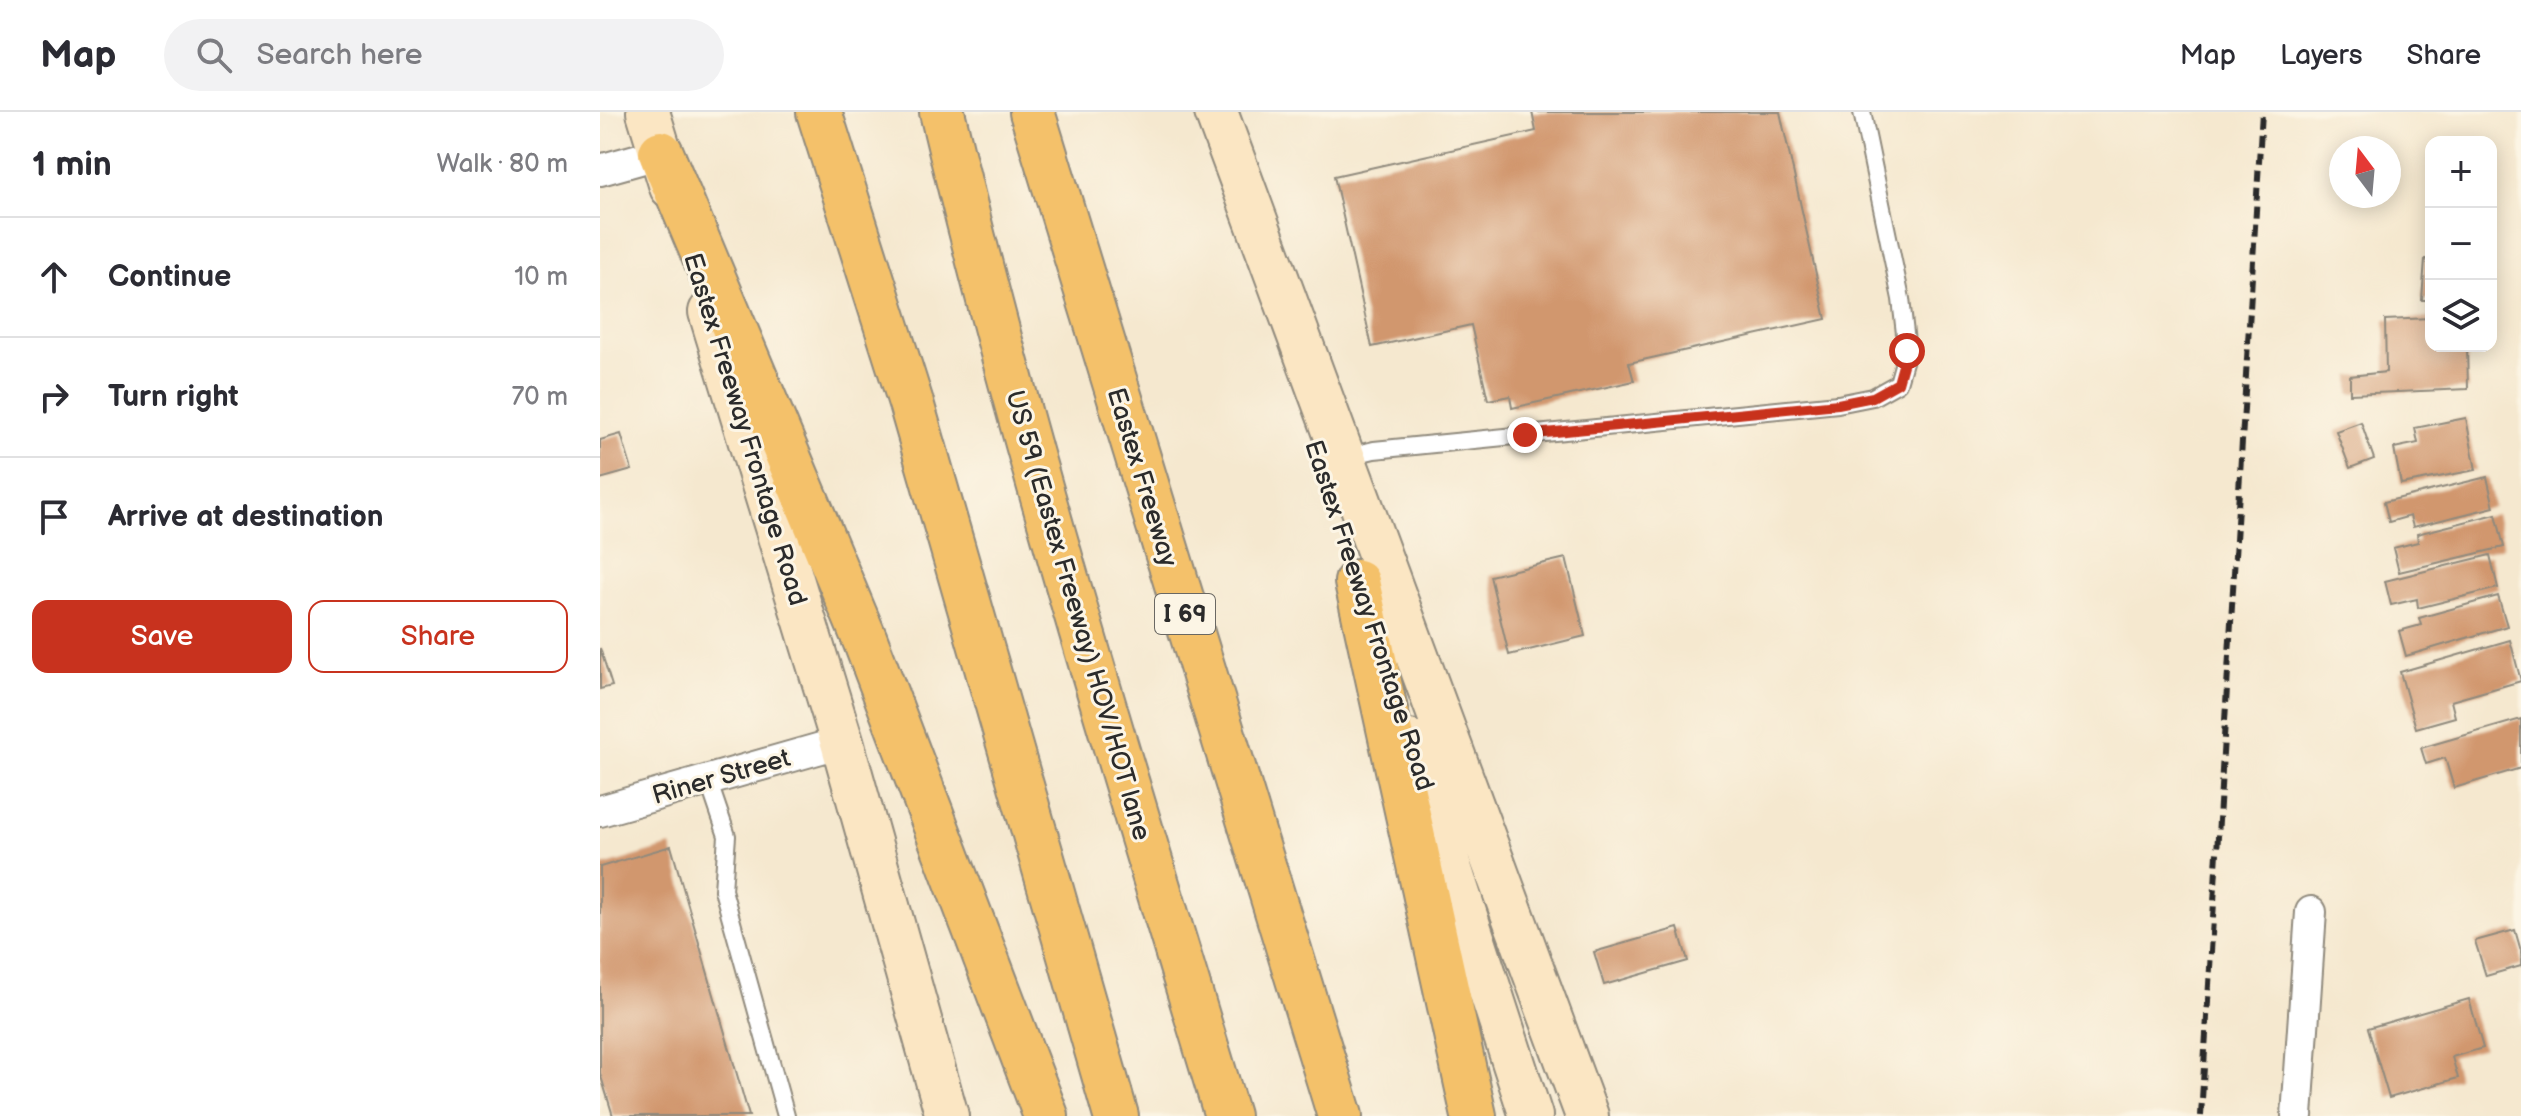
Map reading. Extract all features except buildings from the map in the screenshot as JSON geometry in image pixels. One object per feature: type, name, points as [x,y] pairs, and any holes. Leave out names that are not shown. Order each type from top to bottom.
[{"type":"highway","points":[[819,112],[911,403],[1116,1116]]},
{"type":"highway","name":"US 59 (Eastex Freeway) HOV/HOT lane","points":[[942,112],[986,294],[1103,702],[1227,1116]]},
{"type":"highway","name":"Eastex Freeway","points":[[1032,112],[1340,1116]]},
{"type":"highway","points":[[661,153],[865,640],[1046,1116]]},
{"type":"highway","points":[[1357,582],[1474,1116]]},
{"type":"main road","name":"Eastex Freeway Frontage Road","points":[[648,112],[842,742],[947,1116]]},
{"type":"main road","name":"Eastex Freeway Frontage Road","points":[[1216,112],[1357,582],[1531,1116]]},
{"type":"main road","points":[[1216,112],[1587,1116]]},
{"type":"street","points":[[600,170],[661,153]]},
{"type":"street","name":"Riner Street","points":[[600,811],[842,742]]},
{"type":"street","points":[[2297,1116],[2311,912]]},
{"type":"lane","points":[[1344,457],[1374,450],[1838,404],[1873,397],[1898,383],[1907,351],[1901,299],[1862,112]]},
{"type":"lane","points":[[708,780],[727,836],[723,890],[786,1116]]},
{"type":"railway","points":[[2201,1116],[2262,112]]},
{"type":"route","points":[[1525,435],[1838,404],[1873,397],[1898,383],[1907,351]]}]
